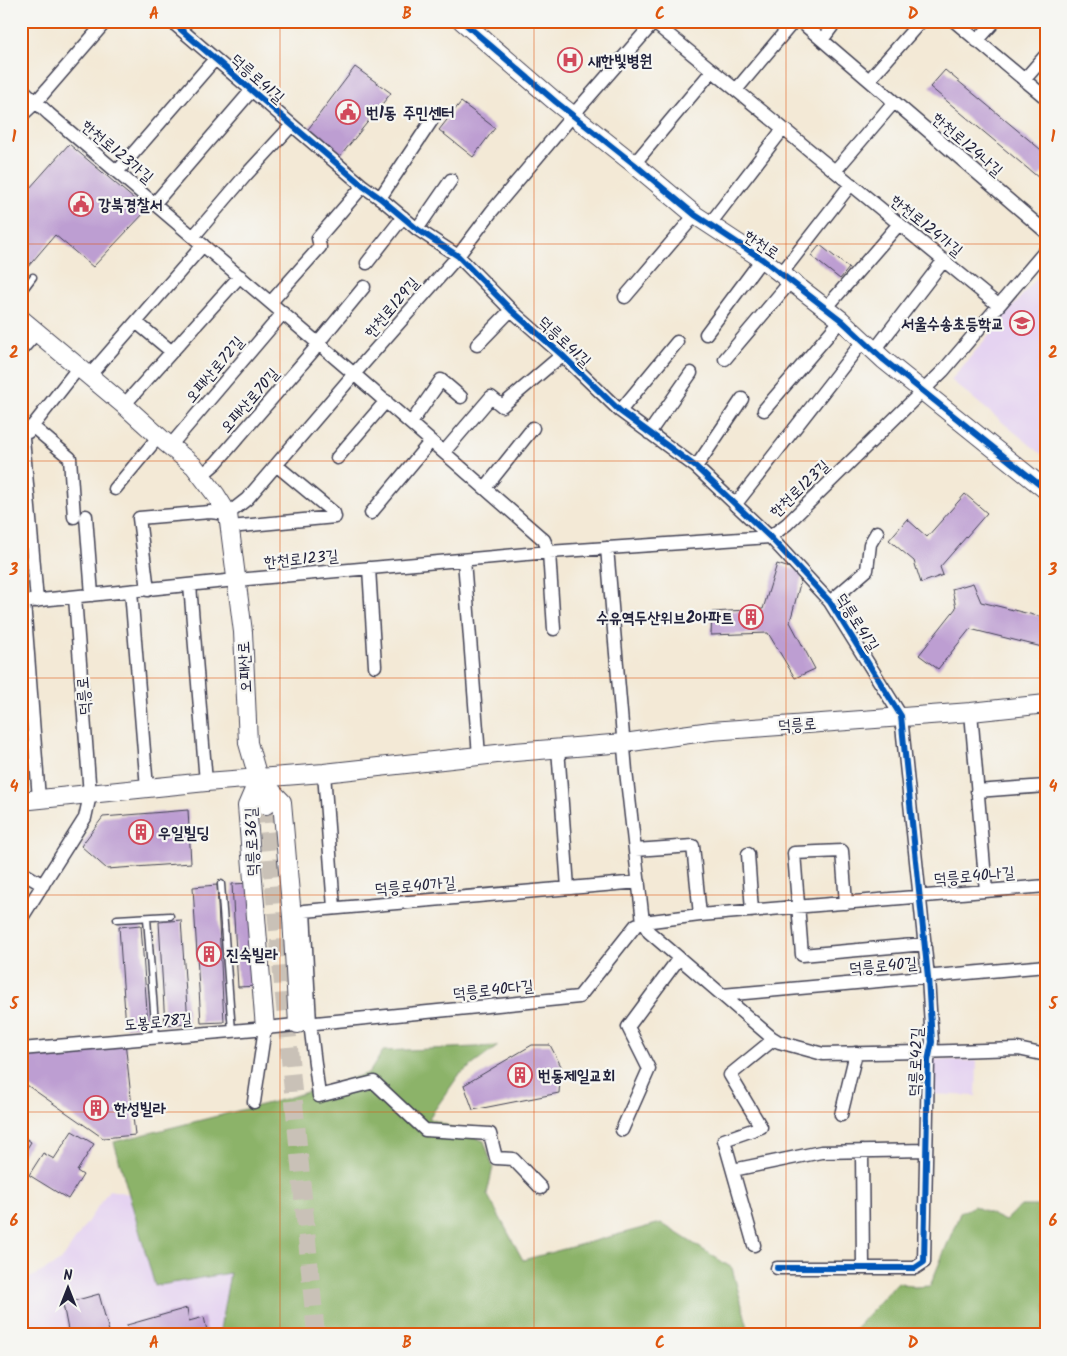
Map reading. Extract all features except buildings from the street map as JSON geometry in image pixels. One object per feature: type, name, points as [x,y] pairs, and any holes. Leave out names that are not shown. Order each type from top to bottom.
[{"type":"main road","name":"한천로","points":[[462,21],[599,137],[702,220],[762,258],[826,308],[868,346],[1046,490]]},
{"type":"main road","name":"오패산로","points":[[21,319],[194,466],[216,495],[229,520],[243,632],[248,743],[266,805]]},
{"type":"main road","name":"덕릉로","points":[[21,801],[206,782],[324,774],[479,756],[624,743],[711,731],[970,712],[1046,704]]},
{"type":"main road","name":"덕릉로36길","points":[[265,1028],[247,806],[259,778],[282,802],[304,1024]]},
{"type":"street","points":[[21,116],[36,102],[106,21]]},
{"type":"street","name":"덕릉로41길","points":[[171,21],[362,186],[380,198],[417,229],[458,256],[511,310],[562,355],[620,411],[696,467],[770,537],[830,602],[901,716]]},
{"type":"street","points":[[736,90],[794,21]]},
{"type":"street","name":"한천로124나길","points":[[800,21],[1046,232]]},
{"type":"street","points":[[822,40],[836,21]]},
{"type":"street","points":[[869,80],[921,21]]},
{"type":"street","points":[[954,21],[1046,98]]},
{"type":"street","points":[[977,41],[995,21]]},
{"type":"street","name":"한천로129길","points":[[229,520],[458,256],[492,211],[653,22]]},
{"type":"street","name":"한천로124가길","points":[[653,22],[998,305]]},
{"type":"street","points":[[1024,80],[1046,55]]},
{"type":"street","points":[[116,172],[215,59]]},
{"type":"street","points":[[634,164],[712,71]]},
{"type":"street","name":"한천로123가길","points":[[21,88],[116,172],[271,302],[485,488],[544,540],[549,552]]},
{"type":"street","points":[[154,204],[252,90]]},
{"type":"street","points":[[835,171],[894,102]]},
{"type":"street","points":[[380,198],[432,120]]},
{"type":"street","points":[[37,601],[22,439],[84,371],[136,322],[245,176],[292,125]]},
{"type":"street","points":[[624,297],[702,220],[783,128]]},
{"type":"street","points":[[417,229],[451,180]]},
{"type":"street","name":"한천로","points":[[725,359],[786,277],[851,184]]},
{"type":"street","points":[[271,302],[320,247],[318,238],[362,186]]},
{"type":"street","points":[[367,262],[403,217]]},
{"type":"street","points":[[826,308],[899,224]]},
{"type":"street","name":"한천로123길","points":[[22,602],[236,580],[549,552],[770,537],[787,524],[943,371],[1046,250]]},
{"type":"street","name":"한천로","points":[[706,334],[762,258]]},
{"type":"street","points":[[735,505],[868,346],[944,260]]},
{"type":"street","points":[[124,405],[240,276]]},
{"type":"street","name":"오패산로70길","points":[[202,476],[216,463],[313,351],[364,287]]},
{"type":"street","points":[[477,346],[511,310]]},
{"type":"street","name":"오패산로72길","points":[[164,441],[283,313]]},
{"type":"street","points":[[764,410],[841,320]]},
{"type":"street","points":[[136,322],[172,352]]},
{"type":"street","points":[[21,350],[37,332]]},
{"type":"street","points":[[620,411],[677,342]]},
{"type":"street","name":"덕릉로41길","points":[[444,452],[491,397],[502,406],[562,355]]},
{"type":"street","points":[[649,433],[691,373]]},
{"type":"street","points":[[411,423],[441,380],[461,396]]},
{"type":"street","points":[[696,467],[742,399]]},
{"type":"street","points":[[337,458],[386,402]]},
{"type":"street","points":[[32,426],[70,458],[92,595]]},
{"type":"street","points":[[485,488],[533,428]]},
{"type":"street","points":[[115,489],[164,441]]},
{"type":"street","points":[[371,512],[431,441]]},
{"type":"street","points":[[148,590],[140,518],[210,512],[229,520],[334,517],[334,513],[276,465]]},
{"type":"street","points":[[830,602],[867,570],[870,544],[877,532]]},
{"type":"street","points":[[607,548],[626,771],[643,922],[649,932],[779,1042],[823,1054],[1018,1048],[1046,1055]]},
{"type":"street","points":[[549,552],[554,629]]},
{"type":"street","points":[[464,560],[479,756]]},
{"type":"street","points":[[370,568],[375,666]]},
{"type":"street","points":[[190,585],[206,782]]},
{"type":"street","points":[[131,591],[147,788]]},
{"type":"street","name":"덕릉로","points":[[75,597],[90,795]]},
{"type":"street","points":[[22,602],[39,799]]},
{"type":"street","points":[[970,712],[986,891]]},
{"type":"street","name":"덕릉로42길","points":[[777,1268],[915,1268],[924,1262],[928,1061],[932,1042],[925,944],[901,716]]},
{"type":"street","points":[[558,748],[568,888]]},
{"type":"street","points":[[324,774],[334,908]]},
{"type":"street","points":[[977,791],[1046,786]]},
{"type":"street","points":[[21,919],[85,818],[90,795]]},
{"type":"street","points":[[635,850],[693,846],[700,915]]},
{"type":"street","points":[[846,903],[842,851],[794,853],[802,955],[925,944]]},
{"type":"street","points":[[748,854],[752,911]]},
{"type":"street","points":[[21,872],[43,886]]},
{"type":"street","name":"덕릉로40가길","points":[[304,1024],[304,912],[639,882]]},
{"type":"street","name":"덕릉로40나길","points":[[643,922],[700,915],[1046,886]]},
{"type":"street","name":"덕릉로40다길","points":[[304,1024],[579,996],[636,925],[643,922]]},
{"type":"street","points":[[622,1130],[649,1069],[628,1027],[679,958]]},
{"type":"street","name":"덕릉로40길","points":[[722,995],[1046,966]]},
{"type":"street","points":[[304,1024],[319,1096],[374,1082],[425,1130],[490,1134],[496,1158],[514,1159],[541,1188]]},
{"type":"street","name":"도봉로78길","points":[[21,1049],[304,1024]]},
{"type":"street","name":"덕릉로36길","points":[[254,1102],[265,1028]]},
{"type":"street","points":[[754,1245],[724,1140],[761,1128],[730,1074],[774,1039]]},
{"type":"street","points":[[841,1115],[856,1054]]},
{"type":"street","points":[[733,1170],[820,1152],[926,1150]]},
{"type":"street","points":[[862,1151],[863,1268]]},
{"type":"lane","points":[[21,293],[32,277]]},
{"type":"lane","points":[[221,884],[232,1031]]},
{"type":"lane","points":[[117,919],[170,916]]},
{"type":"lane","points":[[147,918],[156,1037]]},
{"type":"shaded area","name":"서울수송초등학교","points":[[1046,267],[1046,458],[951,380]]},
{"type":"shaded area","points":[[932,1059],[977,1061],[976,1096],[931,1094]]},
{"type":"shaded area","points":[[109,1190],[129,1194],[155,1285],[231,1273],[219,1335],[21,1335],[21,1283],[61,1261]]},
{"type":"green space","points":[[498,1046],[459,1075],[429,1118],[484,1141],[493,1167],[487,1194],[523,1260],[661,1223],[732,1268],[750,1335],[219,1335],[230,1273],[155,1286],[114,1142],[281,1100],[369,1073],[383,1051]]},
{"type":"green space","points":[[974,1206],[1005,1221],[1021,1206],[1046,1206],[1046,1335],[849,1335],[898,1282],[914,1287],[930,1286],[960,1213]]},
{"type":"tunnel","points":[[266,805],[316,1335]]},
{"type":"cycle path","points":[[171,21],[363,186],[417,229],[458,256],[511,310],[562,355],[620,411],[696,467],[770,537],[830,602],[901,716],[928,977],[932,1042],[928,1061],[924,1262],[915,1268],[777,1268]]},
{"type":"cycle path","points":[[462,21],[556,102],[695,215],[762,259],[841,320],[884,360],[1046,490]]},
{"type":"place","name":"새한빛병원","points":[[570,60]]},
{"type":"place","name":"번1동 주민센터","points":[[348,112]]},
{"type":"place","name":"강북경찰서","points":[[81,204]]},
{"type":"place","name":"서울수송초등학교","points":[[1022,323]]},
{"type":"place","name":"수유역두산위브2아파트","points":[[751,617]]},
{"type":"place","name":"우일빌딩","points":[[141,832]]},
{"type":"place","name":"진숙빌라","points":[[209,954]]},
{"type":"place","name":"번동제일교회","points":[[520,1075]]},
{"type":"place","name":"한성빌라","points":[[96,1108]]}]
